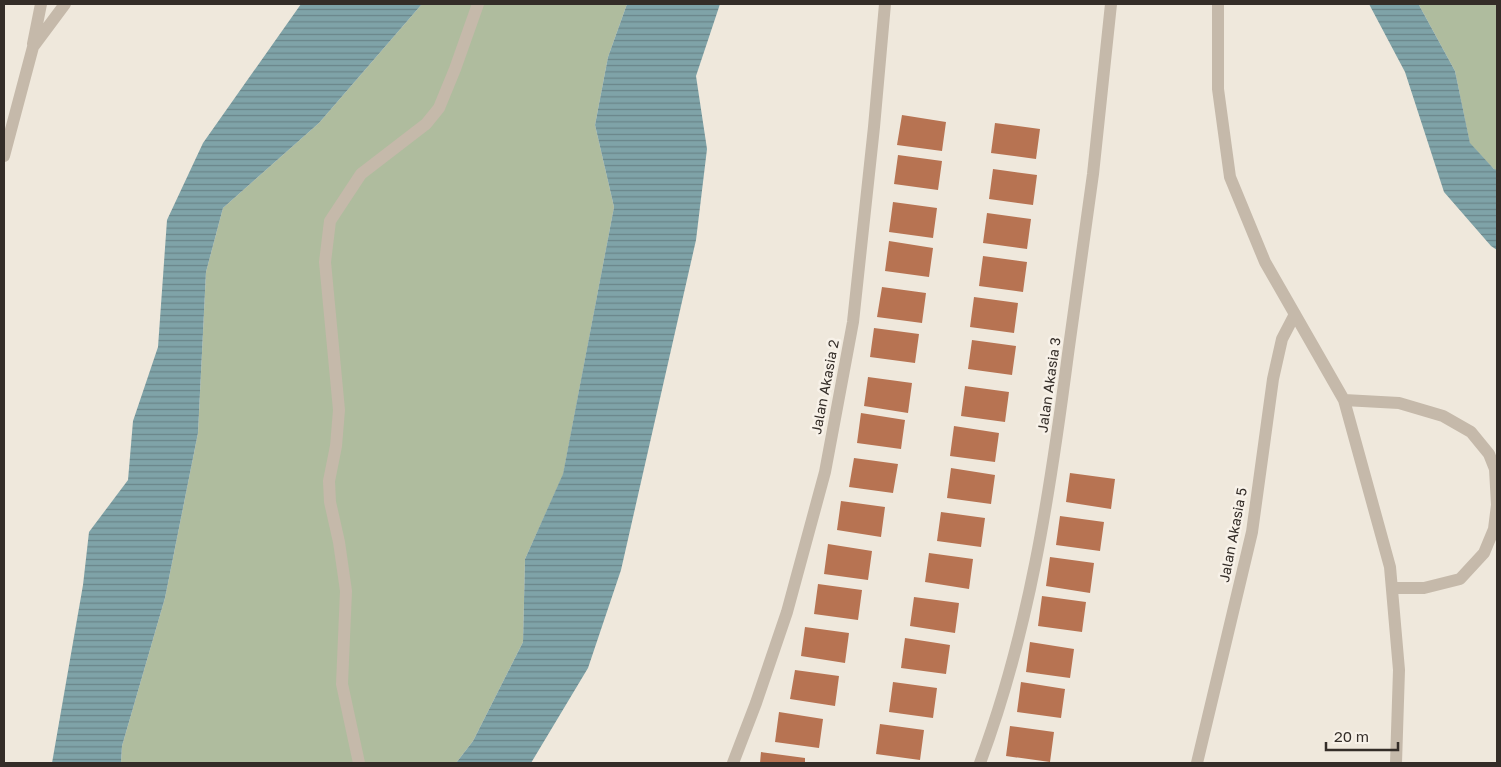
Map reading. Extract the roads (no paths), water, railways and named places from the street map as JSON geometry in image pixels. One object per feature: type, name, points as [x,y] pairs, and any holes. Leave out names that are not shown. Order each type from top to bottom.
[{"type":"street","points":[[4,155],[33,47],[41,4]]},
{"type":"street","points":[[33,47],[65,4]]},
{"type":"street","points":[[359,763],[342,684],[346,591],[339,542],[330,502],[330,481],[340,410],[326,262],[330,221],[361,174],[426,124],[439,108],[478,4]]},
{"type":"street","name":"Jalan Akasia 2","points":[[733,763],[787,612],[825,472],[853,322],[886,4]]},
{"type":"street","name":"Jalan Akasia 3","points":[[980,763],[996,719],[1018,644],[1036,562],[1059,424],[1088,212],[1111,4]]},
{"type":"street","points":[[1218,4],[1218,90],[1230,177],[1266,262],[1344,400],[1390,567],[1399,670],[1396,763]]},
{"type":"street","name":"Jalan Akasia 5","points":[[1197,763],[1252,532],[1273,379],[1282,339],[1295,314]]},
{"type":"street","points":[[1344,400],[1399,403],[1443,416],[1471,432],[1489,454],[1494,469],[1497,506],[1494,528],[1484,553],[1460,579],[1424,588],[1393,588]]},
{"type":"water","points":[[301,4],[422,4],[319,123],[223,208],[206,272],[198,433],[165,598],[122,746],[121,763],[52,763],[83,585],[89,532],[128,480],[133,421],[158,347],[167,220],[203,143]]},
{"type":"water","points":[[627,4],[720,4],[696,76],[707,149],[696,240],[621,570],[588,668],[531,763],[456,763],[473,741],[523,642],[525,559],[563,474],[614,207],[595,125],[608,57]]},
{"type":"water","points":[[1369,4],[1419,5],[1455,71],[1470,143],[1497,170],[1497,250],[1491,246],[1444,192],[1405,72]]}]
